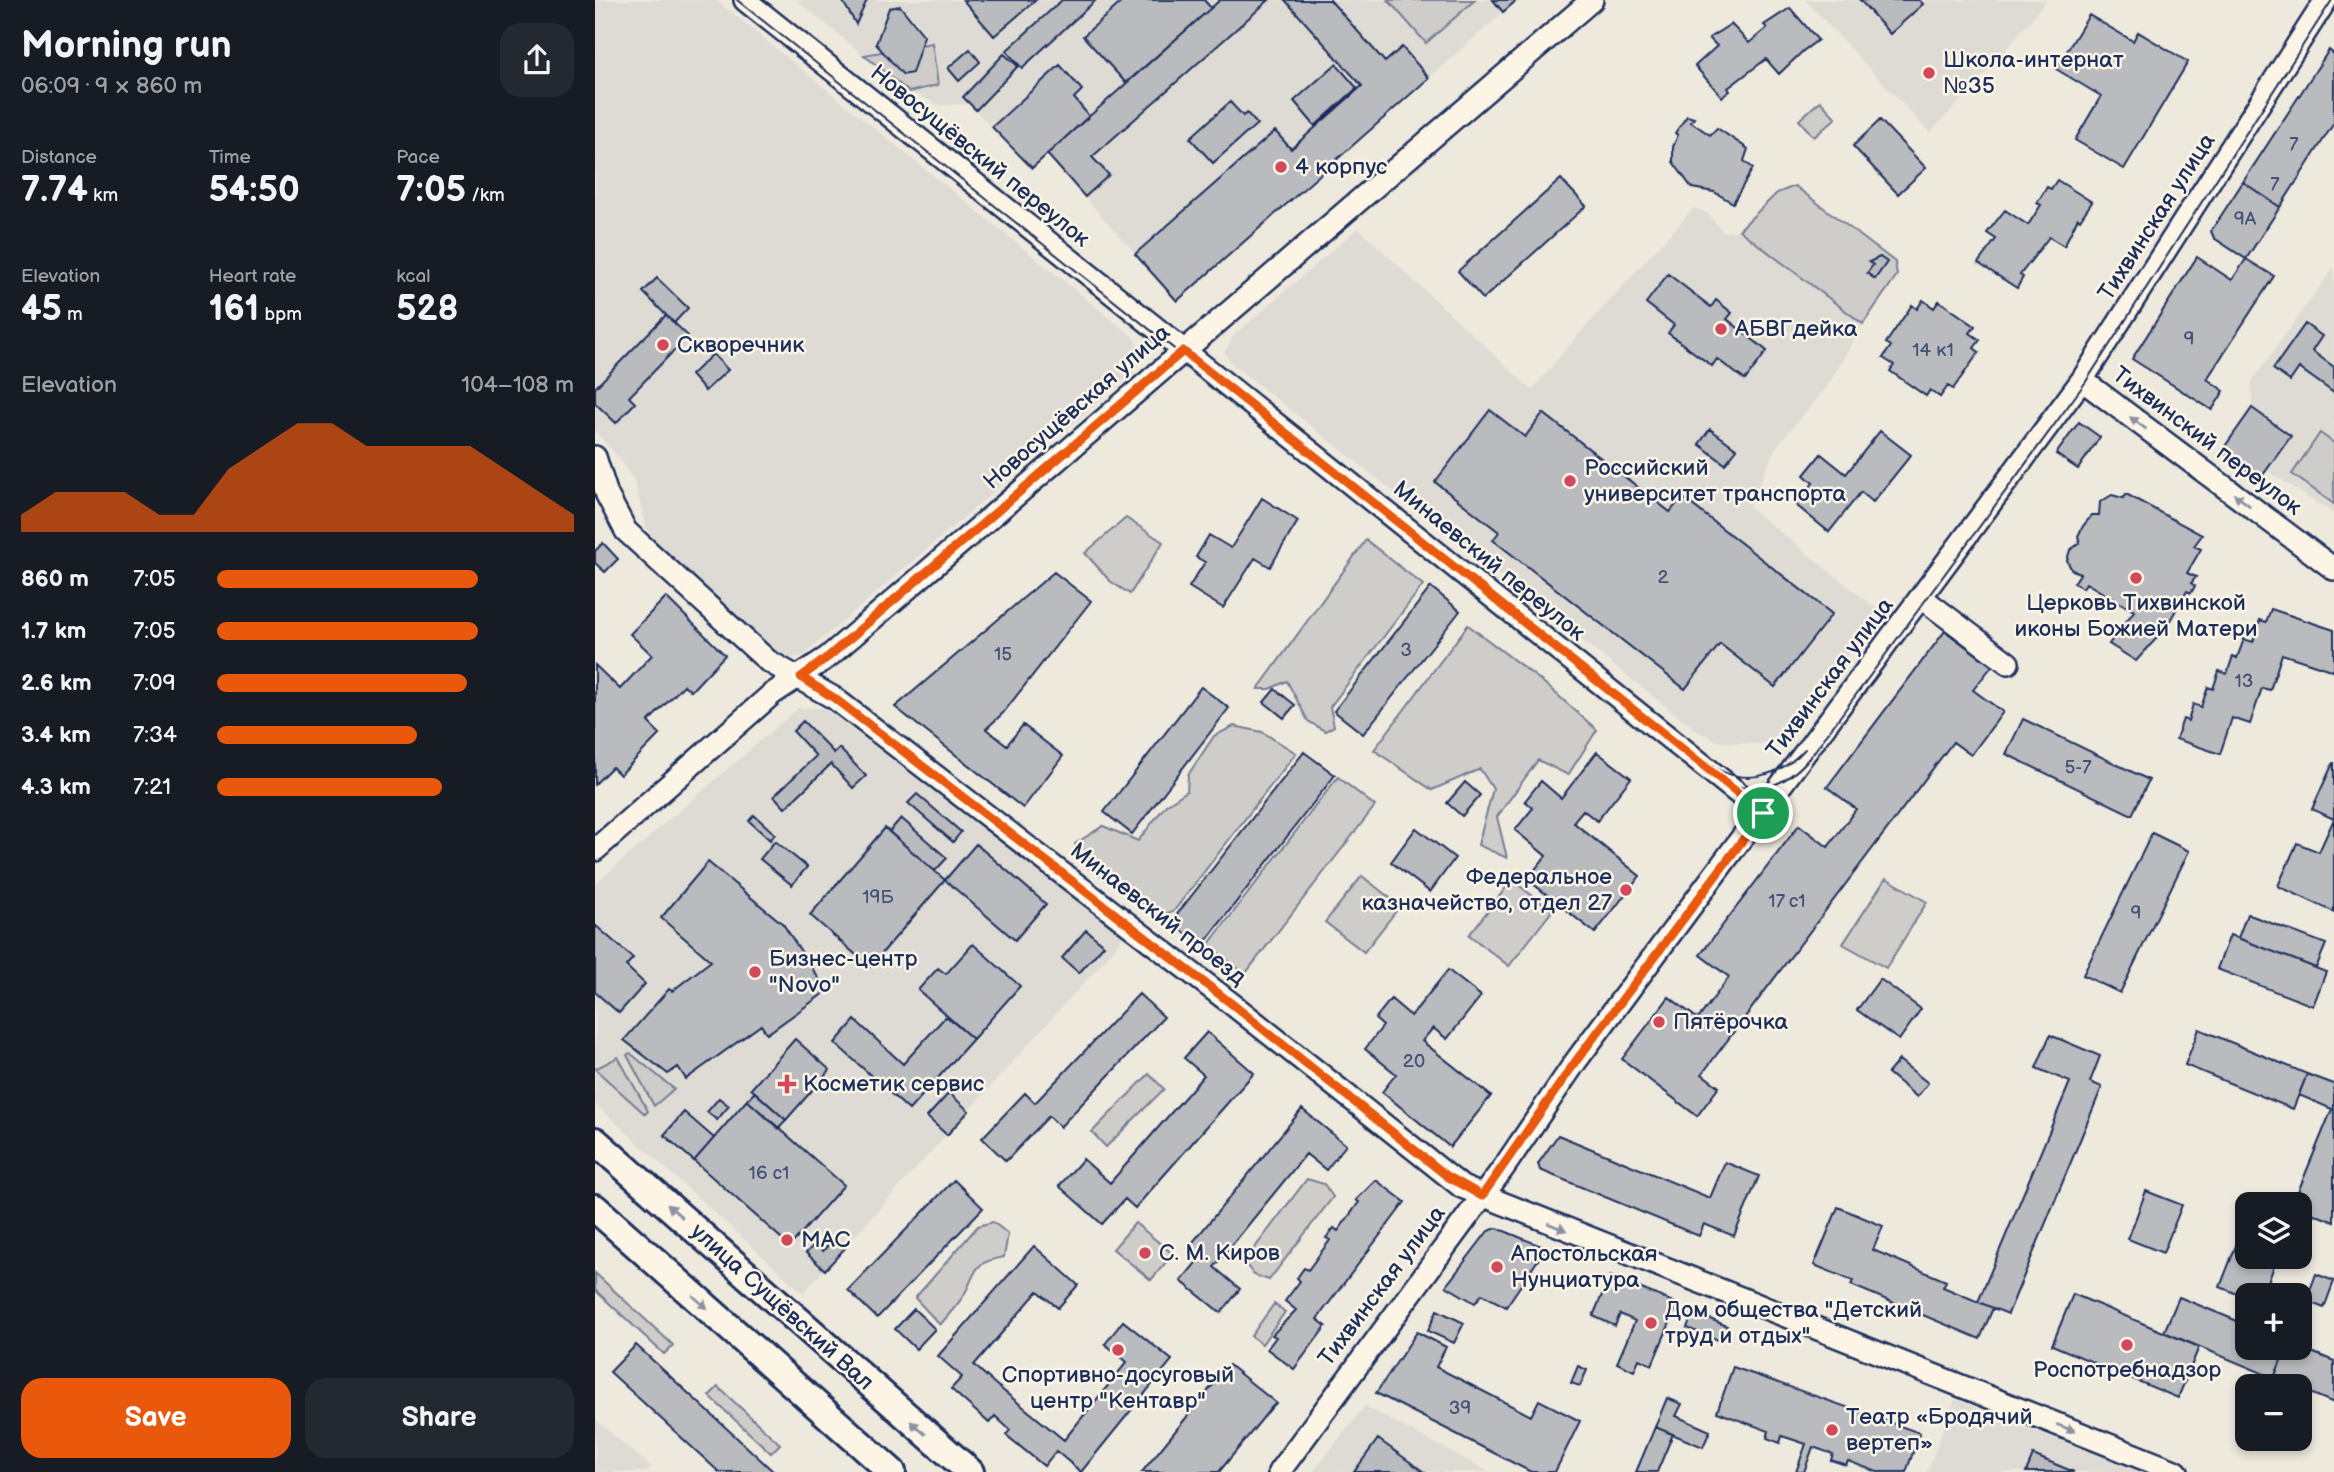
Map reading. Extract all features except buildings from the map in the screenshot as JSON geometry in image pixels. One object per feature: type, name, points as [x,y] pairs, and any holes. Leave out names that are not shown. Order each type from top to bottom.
[{"type":"main road","name":"улица Сущёвский Вал","points":[[595,1141],[970,1472]]},
{"type":"main road","points":[[595,1208],[892,1472]]},
{"type":"street","name":"Новосущёвский переулок","points":[[745,0],[1183,351]]},
{"type":"street","name":"Новосущёвская улица","points":[[595,850],[772,694],[828,657],[1592,0]]},
{"type":"street","name":"Тихвинская улица","points":[[1279,1472],[1482,1196],[1576,1061],[1923,598],[2082,380],[2326,0]]},
{"type":"street","name":"Минаевский переулок","points":[[1183,351],[1763,813]]},
{"type":"street","name":"Тихвинский переулок","points":[[2082,380],[2334,569]]},
{"type":"street","name":"Минаевский проезд","points":[[595,457],[601,503],[654,558],[768,661],[801,677],[844,706],[1224,998],[1447,1176],[1482,1196],[2177,1472]]},
{"type":"street","points":[[1923,598],[2008,663]]},
{"type":"shaded area","points":[[595,0],[716,0],[1132,336],[1143,354],[1133,372],[801,657],[788,658],[780,654],[654,540],[646,528],[635,483],[622,462],[595,431]]},
{"type":"shaded area","points":[[796,0],[1517,0],[1177,301],[1047,154],[1032,168],[969,104],[940,105],[909,92]]},
{"type":"shaded area","points":[[1388,0],[1475,0],[1426,43]]},
{"type":"shaded area","name":"Школа-интернат №35","points":[[1805,0],[2047,0],[1996,62],[1930,133]]},
{"type":"shaded area","points":[[932,43],[938,85],[909,92],[864,55]]},
{"type":"shaded area","points":[[1820,101],[1836,118],[1814,137],[1799,120]]},
{"type":"shaded area","points":[[1795,186],[1895,262],[1897,275],[1863,324],[1739,230],[1777,193]]},
{"type":"shaded area","name":"Российский университет транспорта","points":[[1694,208],[1707,213],[1723,232],[1739,230],[1863,324],[1827,387],[1776,447],[1749,507],[1879,611],[1800,721],[1777,739],[1758,744],[1719,742],[1697,731],[1231,363],[1225,352],[1233,336],[1358,228],[1532,390],[1578,335]]},
{"type":"shaded area","points":[[2334,267],[2334,514],[2266,470],[2290,436],[2252,408],[2252,381]]},
{"type":"shaded area","points":[[2320,433],[2334,443],[2334,504],[2292,474]]},
{"type":"shaded area","points":[[1126,518],[1163,542],[1130,594],[1110,581],[1085,553]]},
{"type":"shaded area","points":[[1366,540],[1423,585],[1330,707],[1334,726],[1325,731],[1308,721],[1287,681],[1270,689],[1258,689]]},
{"type":"shaded area","points":[[1468,625],[1544,683],[1597,730],[1568,775],[1538,760],[1497,817],[1507,858],[1478,845],[1493,789],[1480,769],[1432,790],[1374,750]]},
{"type":"shaded area","points":[[798,708],[824,708],[1123,936],[1112,952],[803,1293],[595,1104],[595,884]]},
{"type":"shaded area","points":[[1234,726],[1262,732],[1296,753],[1173,912],[1160,914],[1081,863],[1075,844],[1103,826],[1138,841],[1166,805],[1187,791],[1188,775],[1214,736]]},
{"type":"shaded area","points":[[1338,777],[1375,806],[1245,974],[1208,945]]},
{"type":"shaded area","points":[[1362,876],[1400,906],[1364,952],[1325,922]]},
{"type":"shaded area","points":[[1886,878],[1927,902],[1886,968],[1843,944]]},
{"type":"shaded area","points":[[1512,880],[1552,911],[1509,966],[1469,935]]},
{"type":"shaded area","points":[[630,1053],[674,1089],[654,1106],[627,1055]]},
{"type":"shaded area","points":[[618,1057],[648,1111],[645,1114],[595,1069]]},
{"type":"shaded area","points":[[1149,1074],[1164,1089],[1106,1147],[1092,1132]]},
{"type":"shaded area","points":[[1307,1179],[1324,1184],[1333,1197],[1269,1280],[1254,1275],[1244,1262]]},
{"type":"shaded area","points":[[993,1222],[1008,1234],[1004,1257],[981,1264],[963,1297],[940,1325],[915,1298],[978,1226]]},
{"type":"shaded area","points":[[1135,1223],[1173,1254],[1151,1280],[1113,1249]]},
{"type":"shaded area","points":[[595,1273],[673,1345],[664,1354],[595,1290]]},
{"type":"shaded area","points":[[1274,1304],[1285,1312],[1262,1344],[1251,1336]]},
{"type":"shaded area","points":[[718,1387],[780,1444],[771,1453],[709,1396]]},
{"type":"shaded area","points":[[1955,1399],[2027,1428],[2149,1472],[1927,1472]]},
{"type":"shaded area","points":[[1365,1406],[1489,1472],[1313,1472]]},
{"type":"shaded area","points":[[595,1419],[651,1467],[646,1472],[595,1472]]},
{"type":"tram line","points":[[737,0],[1713,779],[1742,788],[1767,787],[1778,783],[1789,777],[1811,756],[2085,383],[2332,0]]},
{"type":"tram line","points":[[1706,762],[1732,775],[1758,776],[1783,767],[1805,749]]},
{"type":"place","name":"Школа-интернат №35","points":[[1929,73]]},
{"type":"place","name":"4 корпус","points":[[1281,167]]},
{"type":"place","name":"АБВГдейка","points":[[1721,329]]},
{"type":"place","name":"Скворечник","points":[[663,345]]},
{"type":"place","name":"Российский университет транспорта","points":[[1570,481]]},
{"type":"place","name":"Церковь Тихвинской иконы Божией Матери","points":[[2136,578]]},
{"type":"place","name":"Федеральное казначейство, отдел 27","points":[[1626,890]]},
{"type":"place","name":"Бизнес-центр \"Novo\"","points":[[755,972]]},
{"type":"place","name":"Пятёрочка","points":[[1659,1022]]},
{"type":"place","name":"Косметик сервис","points":[[787,1084]]},
{"type":"place","name":"MAC","points":[[787,1240]]},
{"type":"place","name":"С. М. Киров","points":[[1145,1253]]},
{"type":"place","name":"Апостольская Нунциатура","points":[[1497,1267]]},
{"type":"place","name":"Дом общества \"Детский труд и отдых\"","points":[[1651,1323]]},
{"type":"place","name":"Роспотребнадзор","points":[[2127,1345]]},
{"type":"place","name":"Спортивно-досуговый центр \"Кентавр\"","points":[[1118,1350]]},
{"type":"place","name":"Театр «Бродячий вертеп»","points":[[1832,1430]]},
{"type":"route","points":[[1183,351],[1763,813],[1576,1061],[1482,1196],[1462,1187],[1447,1176],[1216,991],[834,698],[801,677],[828,657],[1183,351]]}]
